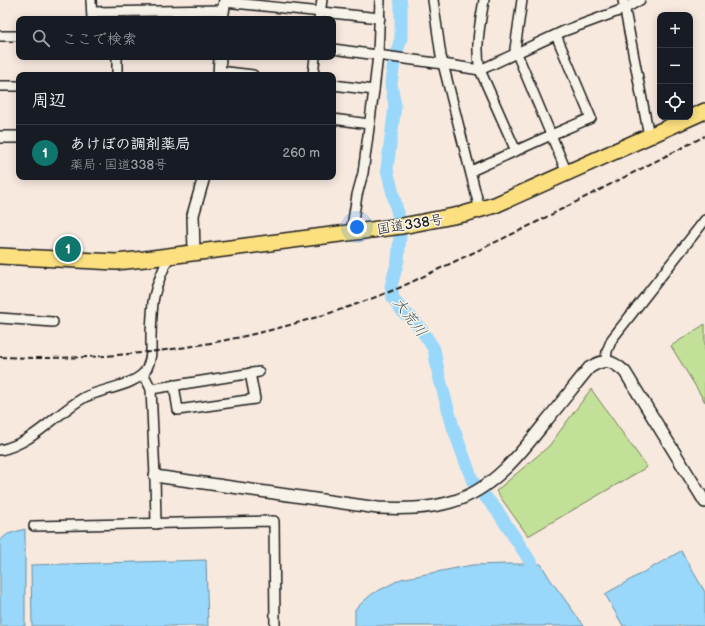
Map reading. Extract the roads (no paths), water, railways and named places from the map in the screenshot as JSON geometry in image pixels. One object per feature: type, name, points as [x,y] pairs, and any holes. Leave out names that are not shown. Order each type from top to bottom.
[{"type":"highway","name":"国道338号","points":[[0,256],[116,262],[351,233],[437,220],[495,205],[705,111]]},
{"type":"street","points":[[91,0],[92,15],[224,8],[320,16],[322,0]]},
{"type":"street","points":[[351,233],[357,195],[363,173],[374,90],[378,55],[380,0]]},
{"type":"street","points":[[433,0],[443,64],[480,210]]},
{"type":"street","points":[[484,0],[478,48],[480,70],[516,151]]},
{"type":"street","points":[[522,0],[515,49],[567,173]]},
{"type":"street","points":[[336,49],[480,70],[624,4],[640,0]]},
{"type":"street","points":[[624,4],[649,136]]},
{"type":"street","points":[[336,17],[380,18]]},
{"type":"street","points":[[471,172],[591,118],[556,35]]},
{"type":"street","points":[[0,36],[16,36]]},
{"type":"street","points":[[116,60],[117,72]]},
{"type":"street","points":[[219,72],[220,60]]},
{"type":"street","points":[[313,72],[315,60]]},
{"type":"street","points":[[336,85],[374,90]]},
{"type":"street","points":[[0,86],[16,86]]},
{"type":"street","points":[[336,119],[369,124]]},
{"type":"street","points":[[0,137],[16,137]]},
{"type":"street","points":[[194,252],[193,215],[203,180]]},
{"type":"street","points":[[606,361],[607,351],[612,339],[705,220]]},
{"type":"street","points":[[0,450],[19,443],[34,435],[84,398],[144,375],[152,352],[153,301],[169,256]]},
{"type":"street","points":[[0,318],[53,322]]},
{"type":"street","points":[[155,476],[378,508],[412,509],[434,506],[463,498],[488,483],[516,459],[589,368],[599,362],[606,361],[616,363],[625,372],[705,502]]},
{"type":"street","points":[[151,389],[255,372],[255,399],[178,410],[174,386]]},
{"type":"street","points":[[144,375],[151,389],[156,524]]},
{"type":"street","points":[[34,526],[274,521],[275,626]]},
{"type":"water","points":[[25,529],[25,626],[0,626],[0,540],[8,534]]},
{"type":"water","points":[[681,551],[705,592],[705,626],[623,626],[605,594]]},
{"type":"water","points":[[206,560],[208,626],[32,626],[31,565]]},
{"type":"water","points":[[541,564],[584,626],[355,626],[355,609],[372,594],[401,579],[472,565]]},
{"type":"waterway","name":"大荒川","points":[[400,0],[401,38],[394,62],[391,84],[395,106],[387,169],[399,219],[400,235],[398,260],[391,286],[393,298],[403,312],[412,318],[434,349],[439,376],[453,427],[473,482],[498,512],[532,564]]},
{"type":"railway","points":[[0,357],[52,358],[153,352],[253,334],[302,322],[399,288],[523,229],[705,136]]},
{"type":"place","name":"あけぼの調剤薬局","points":[[68,249]]}]
